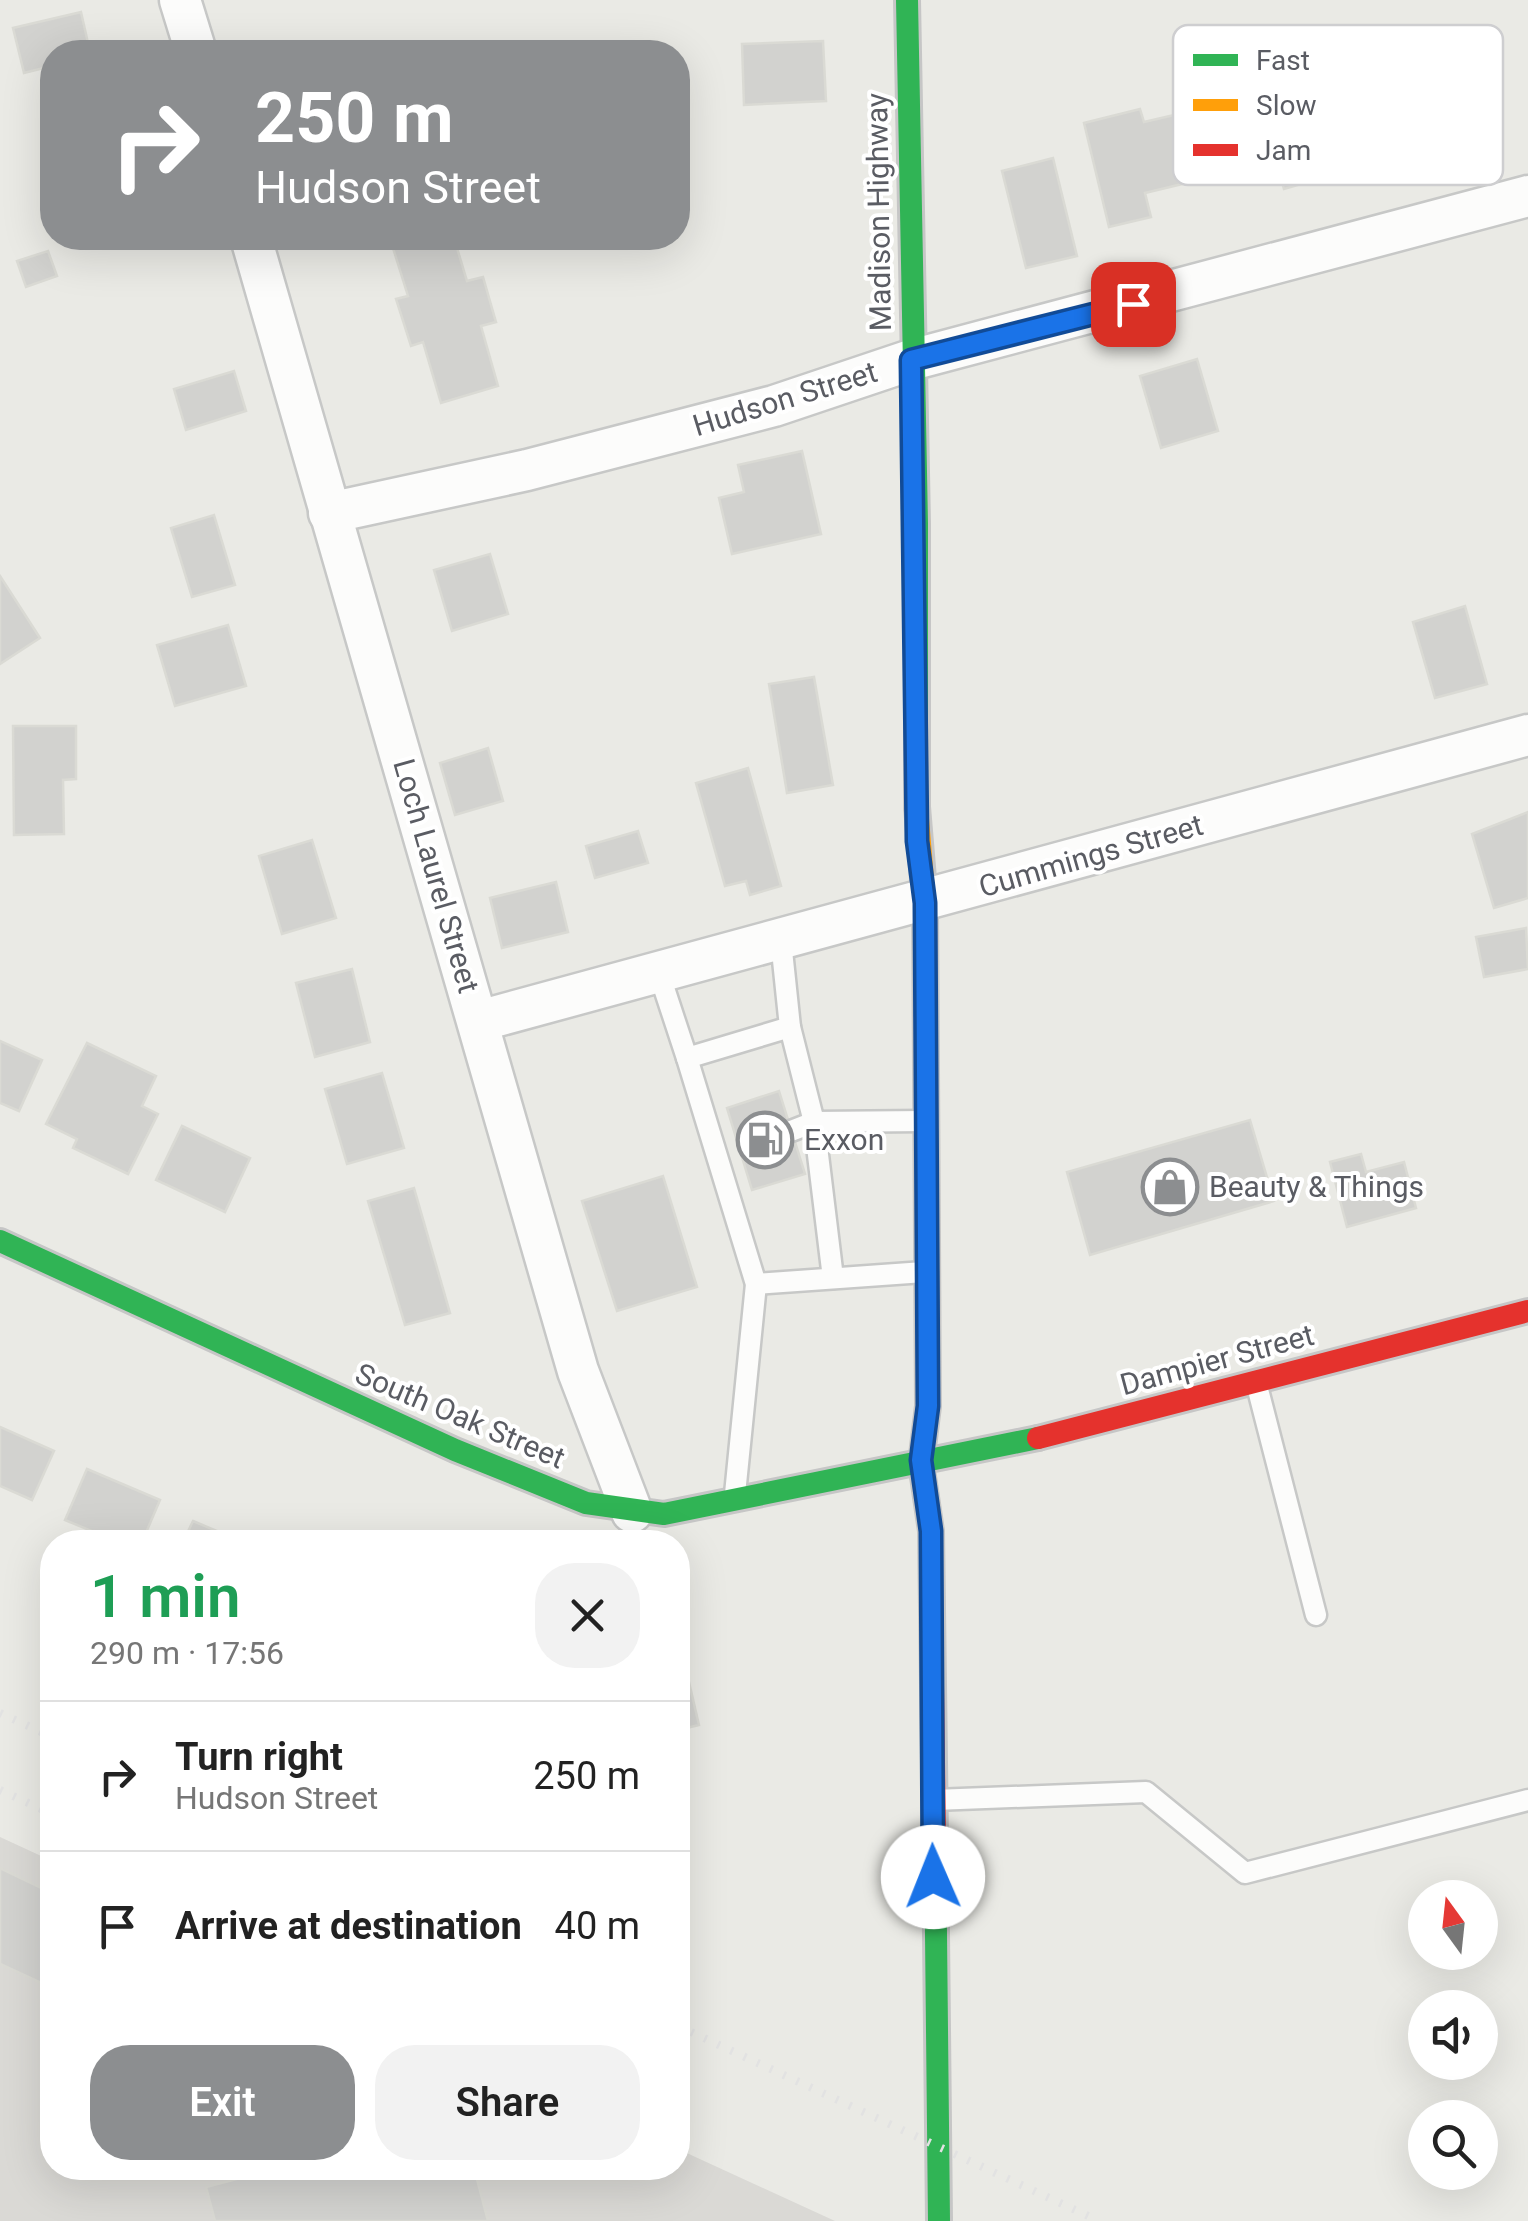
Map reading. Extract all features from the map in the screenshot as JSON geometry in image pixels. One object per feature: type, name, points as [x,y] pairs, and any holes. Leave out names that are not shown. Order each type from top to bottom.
[{"type":"main road","name":"Madison Highway","points":[[907,0],[917,841],[925,903],[928,1406],[921,1460],[931,1531],[939,2221]]},
{"type":"main road","name":"South Oak Street","points":[[0,1241],[456,1450],[586,1503],[664,1514],[921,1460]]},
{"type":"main road","name":"Dampier Street","points":[[921,1460],[1050,1436],[1528,1312]]},
{"type":"street","points":[[180,0],[192,40]]},
{"type":"street","name":"Hudson Street","points":[[329,513],[527,470],[736,416],[911,360],[1528,196]]},
{"type":"street","name":"Loch Laurel Street","points":[[254,250],[578,1371],[632,1512]]},
{"type":"street","name":"Cummings Street","points":[[479,1021],[925,903],[1528,735]]},
{"type":"lane","points":[[781,940],[790,1028],[814,1122],[832,1278]]},
{"type":"lane","points":[[659,973],[756,1284],[734,1500]]},
{"type":"lane","points":[[688,1058],[790,1028]]},
{"type":"lane","points":[[791,1131],[814,1122],[926,1120]]},
{"type":"lane","points":[[717,1156],[739,1149]]},
{"type":"lane","points":[[756,1284],[927,1271]]},
{"type":"lane","points":[[1256,1380],[1316,1615]]},
{"type":"lane","points":[[932,1800],[1146,1792],[1246,1873],[1528,1800]]},
{"type":"shaded area","points":[[0,1837],[40,1855],[40,2180],[690,2180],[690,2155],[835,2221],[0,2221]]},
{"type":"building","points":[[81,12],[87,40],[40,40],[40,69],[24,73],[13,28]]},
{"type":"building","points":[[823,41],[826,101],[744,105],[742,44]]},
{"type":"building","points":[[1140,109],[1144,122],[1173,115],[1173,185],[1178,185],[1145,193],[1151,217],[1109,227],[1084,123]]},
{"type":"building","points":[[1053,158],[1077,256],[1026,268],[1002,171]]},
{"type":"building","points":[[394,250],[458,250],[467,281],[483,277],[496,322],[481,326],[498,386],[441,403],[423,342],[411,346],[396,299],[408,296]]},
{"type":"building","points":[[48,251],[57,276],[26,287],[17,261]]},
{"type":"building","points":[[1197,359],[1218,431],[1161,448],[1140,376]]},
{"type":"building","points":[[234,371],[246,411],[186,430],[174,389]]},
{"type":"building","points":[[802,451],[821,534],[732,554],[719,498],[744,492],[738,465]]},
{"type":"building","points":[[214,515],[235,585],[192,597],[171,528]]},
{"type":"building","points":[[490,554],[508,614],[452,631],[434,570]]},
{"type":"building","points":[[0,576],[40,638],[0,664]]},
{"type":"building","points":[[1465,606],[1487,684],[1435,698],[1413,622]]},
{"type":"building","points":[[228,625],[246,686],[175,706],[157,645]]},
{"type":"building","points":[[814,677],[833,785],[787,793],[769,684]]},
{"type":"building","points":[[13,726],[76,726],[76,779],[63,780],[64,834],[14,835]]},
{"type":"building","points":[[488,748],[503,801],[455,815],[440,763]]},
{"type":"building","points":[[748,768],[781,886],[750,895],[746,881],[725,886],[696,783]]},
{"type":"building","points":[[1528,812],[1528,898],[1494,908],[1472,834]]},
{"type":"building","points":[[638,831],[648,863],[595,878],[586,846]]},
{"type":"building","points":[[312,840],[336,918],[282,934],[259,856]]},
{"type":"building","points":[[556,882],[568,932],[502,948],[490,898]]},
{"type":"building","points":[[1526,928],[1528,969],[1484,977],[1476,937]]},
{"type":"building","points":[[352,969],[370,1042],[315,1057],[296,983]]},
{"type":"building","points":[[0,1041],[42,1060],[19,1111],[0,1103]]},
{"type":"building","points":[[87,1043],[156,1076],[142,1106],[158,1114],[128,1174],[73,1148],[77,1139],[46,1124]]},
{"type":"building","points":[[382,1073],[404,1148],[347,1164],[325,1089]]},
{"type":"building","name":"Exxon","points":[[779,1091],[805,1174],[752,1190],[727,1108]]},
{"type":"building","name":"Beauty & Things","points":[[1250,1120],[1274,1201],[1090,1255],[1067,1172]]},
{"type":"building","points":[[182,1126],[250,1158],[225,1212],[156,1180]]},
{"type":"building","points":[[1361,1154],[1366,1172],[1404,1162],[1416,1208],[1347,1227],[1330,1162]]},
{"type":"building","points":[[663,1176],[697,1287],[617,1311],[582,1201]]},
{"type":"building","points":[[414,1188],[450,1313],[405,1325],[368,1201]]},
{"type":"building","points":[[0,1427],[54,1451],[32,1500],[0,1486]]},
{"type":"building","points":[[87,1469],[160,1500],[147,1530],[89,1530],[65,1520]]},
{"type":"building","points":[[193,1521],[214,1530],[189,1530]]},
{"type":"building","points":[[690,1686],[699,1725],[690,1727]]},
{"type":"building","points":[[0,1868],[40,1887],[40,1982],[0,1964]]},
{"type":"building","points":[[233,2180],[477,2180],[488,2221],[215,2221],[206,2187]]},
{"type":"railway","points":[[0,1713],[40,1731]]},
{"type":"railway","points":[[0,1790],[40,1808]]},
{"type":"railway","points":[[690,2032],[1099,2221]]},
{"type":"traffic: fast","points":[[907,0],[917,524],[917,807]]},
{"type":"traffic: fast","points":[[0,1241],[455,1450],[586,1503],[664,1514],[1038,1438]]},
{"type":"traffic: fast","points":[[935,1838],[939,2221]]},
{"type":"traffic: slow","points":[[917,807],[925,903],[928,1406],[921,1463]]},
{"type":"traffic: jam","points":[[1038,1438],[1528,1311]]},
{"type":"traffic: jam","points":[[921,1463],[931,1531],[935,1838]]},
{"type":"place","name":"Exxon","points":[[765,1140]]},
{"type":"place","name":"Beauty & Things","points":[[1170,1187]]},
{"type":"route","points":[[933,1877],[931,1531],[921,1460],[928,1406],[925,903],[917,841],[911,360],[1133,304]]}]
